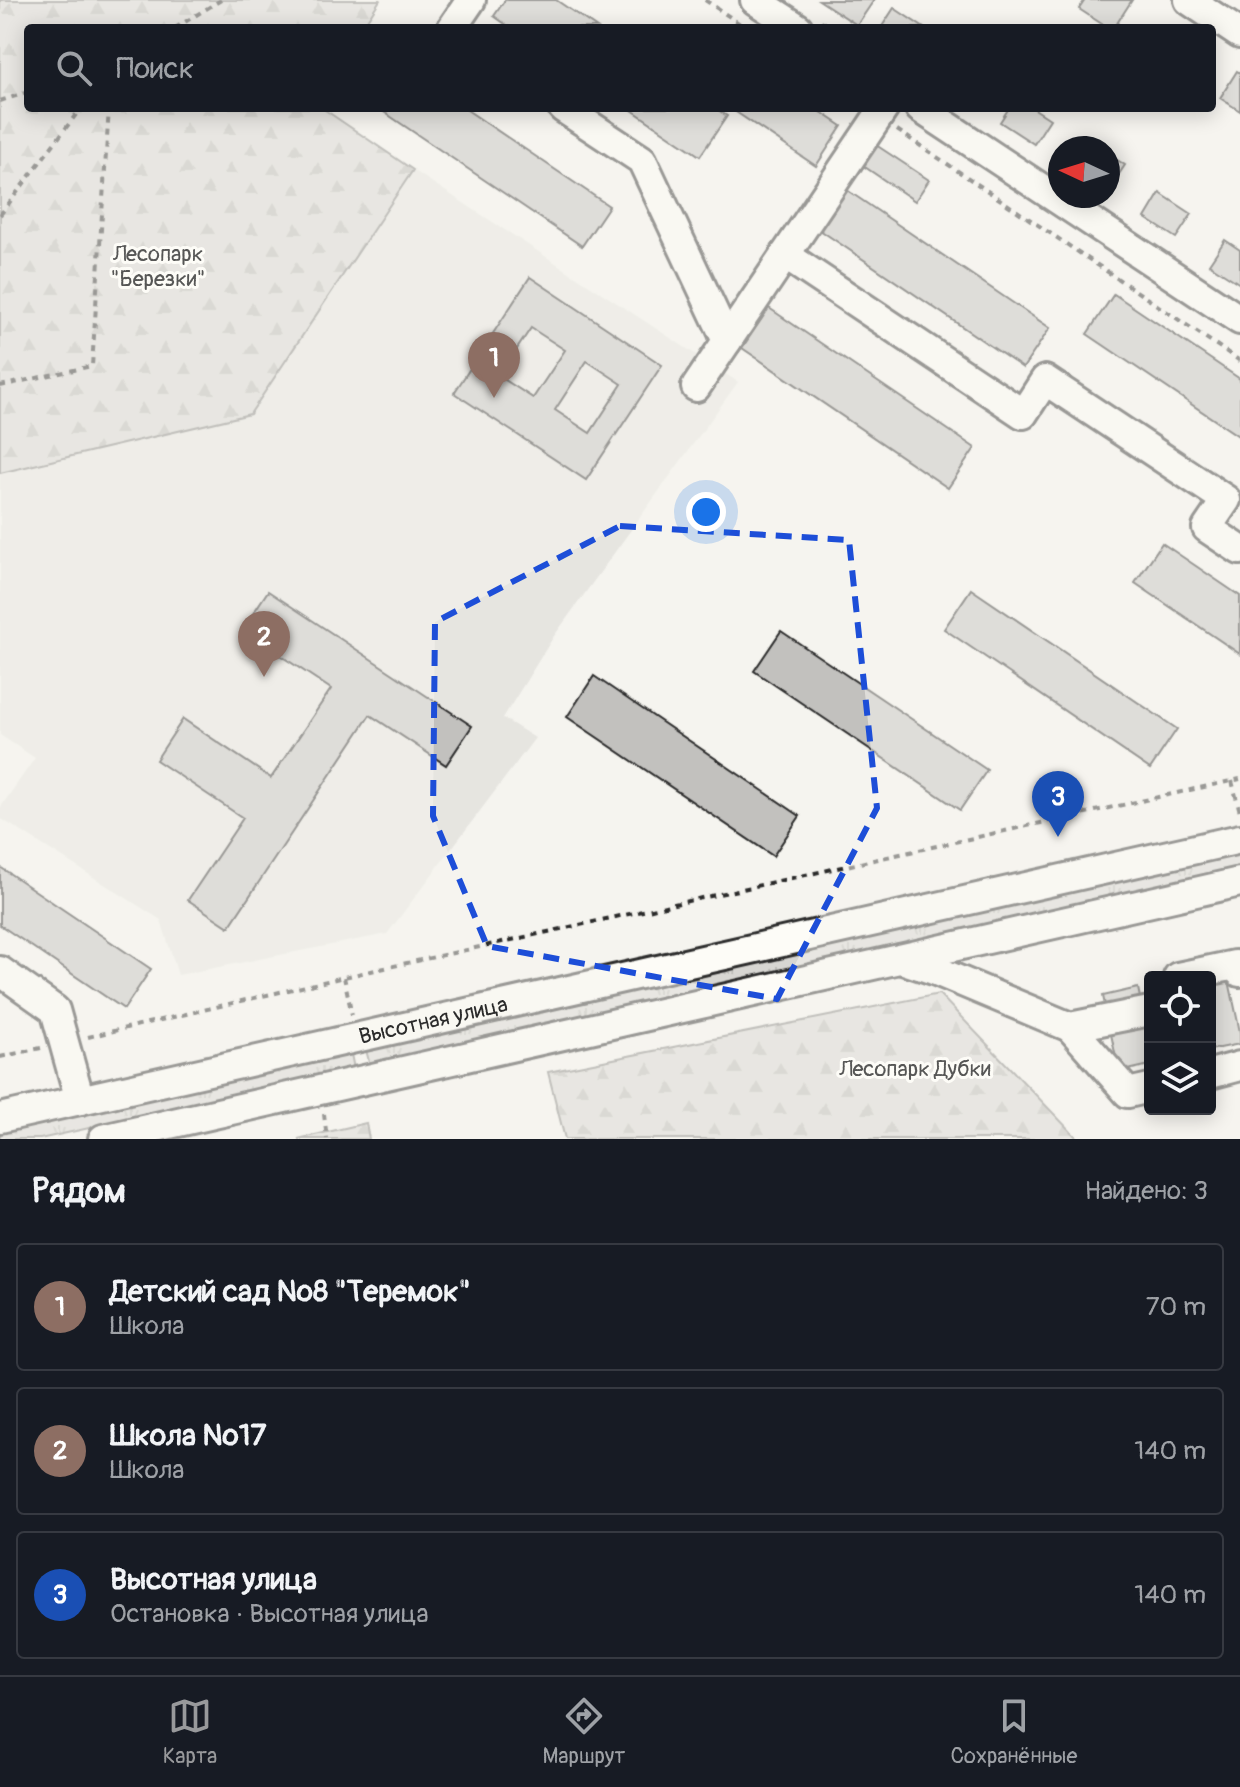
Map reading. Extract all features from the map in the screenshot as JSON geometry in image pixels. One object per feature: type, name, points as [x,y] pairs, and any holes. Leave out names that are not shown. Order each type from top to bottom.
[{"type":"street","points":[[455,24],[471,0]]},
{"type":"street","points":[[755,0],[792,24]]},
{"type":"street","points":[[1189,0],[1240,34]]},
{"type":"street","points":[[569,112],[642,160],[727,341]]},
{"type":"street","points":[[926,112],[1240,320]]},
{"type":"street","points":[[696,387],[881,113]]},
{"type":"street","points":[[785,255],[1023,414],[1045,380],[1226,500],[1207,528],[1240,550]]},
{"type":"street","name":"Высотная улица","points":[[0,1118],[1240,839]]},
{"type":"street","name":"Высотная улица","points":[[103,1139],[1240,882]]},
{"type":"street","points":[[899,959],[934,970],[1070,1027],[1128,1093],[1144,1089]]},
{"type":"street","points":[[1206,971],[1235,965],[1240,972]]},
{"type":"street","points":[[0,971],[55,1010],[80,1100]]},
{"type":"street","points":[[1070,1027],[1144,1012]]},
{"type":"street","points":[[1216,1072],[1240,1066]]},
{"type":"path","points":[[182,24],[221,0]]},
{"type":"path","points":[[705,0],[740,24]]},
{"type":"path","points":[[0,101],[24,93]]},
{"type":"path","points":[[0,215],[78,112]]},
{"type":"path","points":[[0,386],[92,366],[109,112]]},
{"type":"path","points":[[881,113],[1240,361]]},
{"type":"path","points":[[0,1057],[344,977],[1240,779]]},
{"type":"path","points":[[1232,781],[1240,812]]},
{"type":"path","points":[[324,1106],[327,1139]]},
{"type":"highlighted area","points":[[620,526],[849,540],[877,808],[777,999],[487,946],[433,816],[435,622]]},
{"type":"shaded area","points":[[413,170],[738,382],[554,636],[503,718],[535,738],[387,934],[178,975],[161,920],[0,818],[0,808],[35,758],[0,735],[0,473],[250,414]]},
{"type":"green space","name":"Лесопарк \"Березки\"","points":[[0,0],[380,0],[365,24],[24,24],[24,112],[328,112],[413,170],[250,414],[0,473]]},
{"type":"green space","points":[[1240,852],[1240,869],[370,1065],[366,1050]]},
{"type":"green space","name":"Лесопарк Дубки","points":[[939,994],[1078,1139],[565,1139],[548,1072]]},
{"type":"green space","points":[[351,1054],[354,1069],[40,1139],[0,1139],[0,1132]]},
{"type":"green space","points":[[366,1123],[369,1139],[298,1139]]},
{"type":"building","points":[[505,0],[556,0],[591,24],[505,24],[494,16]]},
{"type":"building","points":[[819,0],[874,0],[855,24]]},
{"type":"building","points":[[1085,0],[1132,0],[1117,24],[1102,24],[1079,9]]},
{"type":"building","points":[[894,8],[918,24],[884,24]]},
{"type":"building","points":[[1237,71],[1240,73],[1240,111],[1220,98]]},
{"type":"building","points":[[384,112],[470,112],[609,206],[582,246]]},
{"type":"building","points":[[635,112],[721,112],[727,116],[700,156]]},
{"type":"building","points":[[736,112],[821,112],[842,126],[816,166]]},
{"type":"building","points":[[1006,112],[1039,112],[1050,119],[1034,144],[1000,122]]},
{"type":"building","points":[[873,143],[929,180],[915,201],[859,163]]},
{"type":"building","points":[[844,188],[1050,328],[1023,368],[817,228]]},
{"type":"building","points":[[1160,193],[1192,214],[1176,238],[1145,218]]},
{"type":"building","points":[[1225,240],[1240,250],[1240,284],[1209,264]]},
{"type":"building","points":[[530,277],[662,365],[586,480],[454,393]],"holes":[[[531,328],[565,350],[533,398],[499,376]],[[587,361],[622,384],[590,433],[555,410]]]},
{"type":"building","points":[[1114,294],[1240,379],[1240,437],[1087,334]]},
{"type":"building","points":[[769,308],[975,448],[948,488],[742,348]]},
{"type":"building","points":[[1162,543],[1240,596],[1240,654],[1135,583]]},
{"type":"building","points":[[971,589],[1177,729],[1150,769],[944,629]]},
{"type":"building","points":[[268,591],[472,726],[446,765],[370,715],[229,927],[188,900],[243,818],[156,760],[183,719],[271,778],[331,689],[242,630]]},
{"type":"building","points":[[781,631],[987,770],[960,810],[754,671]]},
{"type":"building","points":[[594,676],[800,816],[773,856],[567,717]]},
{"type":"building","points":[[0,867],[151,969],[124,1009],[0,925]]},
{"type":"building","points":[[1228,976],[1240,1044],[1216,1049],[1216,1043],[1216,979]]},
{"type":"building","points":[[1138,988],[1144,1017],[1144,1066],[1119,1072],[1103,996]]},
{"type":"place","name":"Детский сад №8 \"Теремок\"","points":[[494,398]]},
{"type":"place","name":"Школа №17","points":[[264,677]]},
{"type":"place","name":"Высотная улица","points":[[1058,837]]}]
